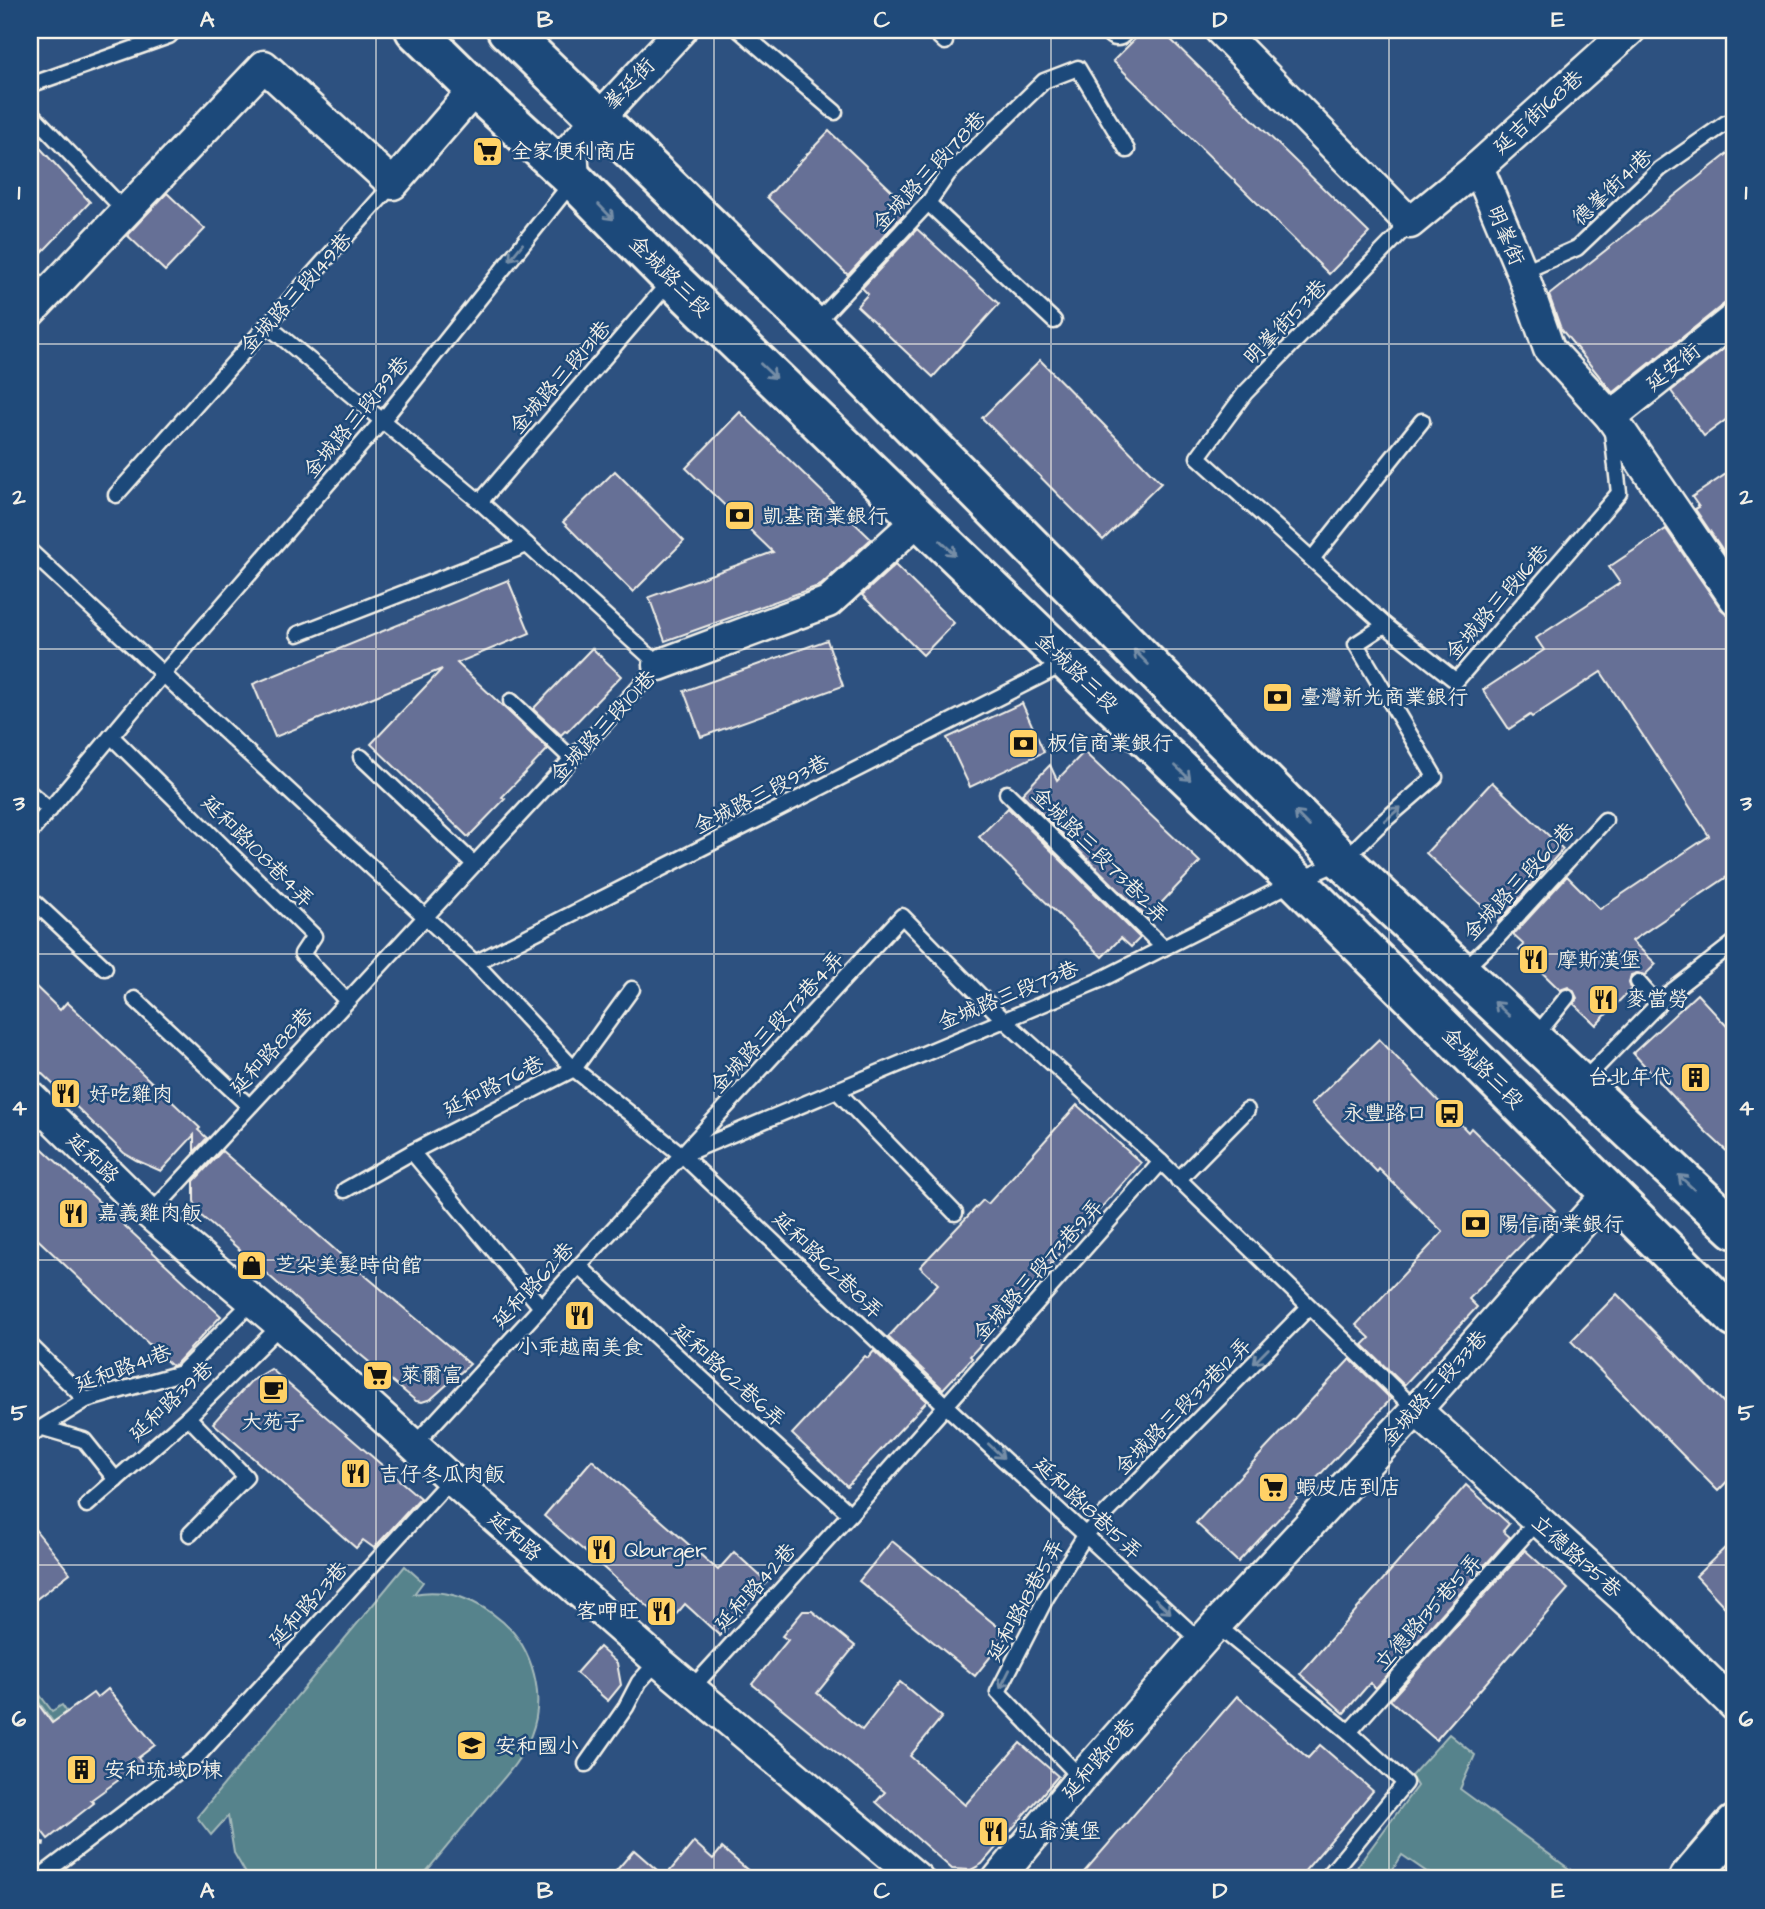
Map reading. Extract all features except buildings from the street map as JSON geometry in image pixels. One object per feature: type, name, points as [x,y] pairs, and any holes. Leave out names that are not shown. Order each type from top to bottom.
[{"type":"main road","name":"金城路三段","points":[[415,30],[574,180],[672,279],[1067,663],[1296,881],[1735,1318]]},
{"type":"main road","points":[[507,30],[813,326],[1343,861],[1735,1229]]},
{"type":"main road","points":[[1689,1879],[1735,1825]]},
{"type":"street","name":"峯廷街","points":[[574,180],[572,147],[681,30]]},
{"type":"street","points":[[1220,30],[1410,223],[1478,167]]},
{"type":"street","name":"延吉街168巷","points":[[1478,167],[1630,30]]},
{"type":"street","points":[[30,312],[264,66],[393,184]]},
{"type":"street","name":"金城路三段149巷","points":[[393,184],[475,89]]},
{"type":"street","name":"明峯街","points":[[1478,167],[1522,272],[1549,349],[1611,416],[1735,599]]},
{"type":"street","name":"延安街","points":[[1611,416],[1735,318]]},
{"type":"street","name":"金城路三段101巷","points":[[660,665],[828,602],[919,519]]},
{"type":"street","name":"延和路","points":[[30,1096],[150,1214],[281,1325],[658,1661],[918,1879]]},
{"type":"street","name":"金城路三段33巷","points":[[1208,1633],[1416,1410],[1608,1193]]},
{"type":"street","name":"立德路135巷","points":[[1416,1410],[1633,1606],[1735,1706]]},
{"type":"street","name":"延和路18巷","points":[[998,1879],[1081,1778],[1208,1633]]},
{"type":"lane","points":[[30,85],[169,36],[175,30]]},
{"type":"lane","points":[[739,30],[835,112]]},
{"type":"lane","points":[[932,30],[945,42]]},
{"type":"lane","name":"金城路三段178巷","points":[[813,326],[928,203],[948,174],[1044,81],[1079,68],[1127,150]]},
{"type":"lane","points":[[30,112],[126,212]]},
{"type":"lane","name":"德峯街41巷","points":[[1522,272],[1577,248],[1660,169],[1726,123]]},
{"type":"lane","name":"金城路三段139巷","points":[[30,834],[163,674],[382,421],[574,180]]},
{"type":"lane","name":"金城路三段149巷","points":[[116,495],[393,184]]},
{"type":"lane","points":[[928,203],[1054,321]]},
{"type":"lane","name":"明峯街53巷","points":[[1312,558],[1198,457],[1245,393],[1410,223]]},
{"type":"lane","name":"金城路三段131巷","points":[[480,502],[672,279]]},
{"type":"lane","points":[[267,325],[480,502],[660,665]]},
{"type":"lane","name":"金城路三段116巷","points":[[1385,625],[1456,681],[1619,493],[1611,416]]},
{"type":"lane","points":[[1343,861],[1434,777],[1356,643],[1385,625],[1312,558],[1422,421]]},
{"type":"lane","points":[[298,634],[527,545]]},
{"type":"lane","name":"延和路62巷8弄","points":[[33,555],[475,963],[573,1069],[682,1155],[945,1405]]},
{"type":"lane","name":"金城路三段93巷","points":[[475,963],[1067,663]]},
{"type":"lane","name":"金城路三段101巷","points":[[425,917],[660,665]]},
{"type":"lane","points":[[511,701],[572,759]]},
{"type":"lane","name":"延和路108巷4弄","points":[[111,736],[314,936],[302,954],[346,1000]]},
{"type":"lane","points":[[360,757],[474,864]]},
{"type":"lane","points":[[30,793],[50,810]]},
{"type":"lane","name":"金城路三段73巷2弄","points":[[1007,793],[1164,948]]},
{"type":"lane","name":"金城路三段60巷","points":[[1462,971],[1497,938],[1605,820]]},
{"type":"lane","name":"金城路三段73巷","points":[[682,1155],[1100,980],[1296,881],[1343,861]]},
{"type":"lane","points":[[30,898],[105,968]]},
{"type":"lane","name":"金城路三段73巷4弄","points":[[682,1155],[902,916],[1003,1019]]},
{"type":"lane","name":"延和路88巷","points":[[150,1214],[425,917]]},
{"type":"lane","points":[[1581,1083],[1658,1004],[1735,942]]},
{"type":"lane","points":[[1638,982],[1658,1004]]},
{"type":"lane","name":"延和路76巷","points":[[345,1191],[412,1152],[573,1069],[632,989]]},
{"type":"lane","points":[[1534,1038],[1567,997]]},
{"type":"lane","points":[[135,999],[249,1106]]},
{"type":"lane","points":[[1003,1019],[1161,1162],[1416,1410]]},
{"type":"lane","points":[[836,1090],[955,1213]]},
{"type":"lane","points":[[1178,1180],[1247,1110]]},
{"type":"lane","points":[[412,1152],[540,1306]]},
{"type":"lane","name":"延和路62巷","points":[[414,1445],[682,1155]]},
{"type":"lane","name":"金城路三段73巷9弄","points":[[850,1514],[1161,1162]]},
{"type":"lane","name":"延和路62巷6弄","points":[[580,1267],[850,1514]]},
{"type":"lane","name":"延和路41巷","points":[[36,1431],[86,1400],[181,1373],[253,1302]]},
{"type":"lane","name":"金城路三段33巷12弄","points":[[1086,1534],[1309,1307]]},
{"type":"lane","name":"延和路39巷","points":[[87,1505],[188,1417],[281,1325]]},
{"type":"lane","points":[[30,1345],[86,1400]]},
{"type":"lane","name":"延和路18巷15弄","points":[[945,1405],[1086,1534],[1208,1633],[1349,1732],[1405,1783],[1326,1879]]},
{"type":"lane","points":[[188,1417],[246,1476],[190,1534]]},
{"type":"lane","points":[[36,1431],[84,1440],[116,1480]]},
{"type":"lane","name":"延和路23巷","points":[[37,1879],[196,1758],[451,1479]]},
{"type":"lane","name":"延和路42巷","points":[[692,1688],[850,1514]]},
{"type":"lane","name":"立德路135巷5弄","points":[[1349,1732],[1538,1520]]},
{"type":"lane","name":"延和路18巷5弄","points":[[1081,1778],[998,1692],[1046,1598],[1086,1534]]},
{"type":"lane","points":[[586,1764],[626,1707],[639,1682],[658,1661]]},
{"type":"green space","points":[[405,1566],[423,1582],[414,1594],[438,1592],[473,1602],[494,1614],[522,1645],[529,1659],[537,1689],[535,1720],[527,1744],[511,1769],[420,1879],[249,1879],[234,1853],[228,1816],[211,1835],[197,1817]]},
{"type":"green space","points":[[30,1682],[52,1711],[62,1705],[69,1715],[56,1726],[30,1690]]},
{"type":"green space","points":[[1449,1734],[1475,1755],[1460,1789],[1583,1879],[1437,1879],[1402,1855],[1387,1879],[1348,1879],[1417,1786],[1411,1776]]},
{"type":"waterway","points":[[30,1865],[77,1879]]},
{"type":"place","name":"全家便利商店","points":[[488,151]]},
{"type":"place","name":"凱基商業銀行","points":[[739,516]]},
{"type":"place","name":"臺灣新光商業銀行","points":[[1277,697]]},
{"type":"place","name":"板信商業銀行","points":[[1024,743]]},
{"type":"place","name":"摩斯漢堡","points":[[1534,960]]},
{"type":"place","name":"麥當勞","points":[[1603,999]]},
{"type":"place","name":"台北年代","points":[[1695,1077]]},
{"type":"place","name":"好吃雞肉","points":[[66,1094]]},
{"type":"place","name":"永豐路口","points":[[1450,1113]]},
{"type":"place","name":"嘉義雞肉飯","points":[[74,1213]]},
{"type":"place","name":"陽信商業銀行","points":[[1475,1224]]},
{"type":"place","name":"芝朵美髮時尚館","points":[[252,1265]]},
{"type":"place","name":"小乖越南美食","points":[[580,1315]]},
{"type":"place","name":"萊爾富","points":[[377,1375]]},
{"type":"place","name":"大苑子","points":[[273,1390]]},
{"type":"place","name":"吉仔冬瓜肉飯","points":[[356,1474]]},
{"type":"place","name":"蝦皮店到店","points":[[1273,1487]]},
{"type":"place","name":"Qburger","points":[[601,1550]]},
{"type":"place","name":"客呷旺","points":[[662,1611]]},
{"type":"place","name":"安和國小","points":[[472,1746]]},
{"type":"place","name":"安和琉域D棟","points":[[81,1770]]},
{"type":"place","name":"弘爺漢堡","points":[[994,1831]]}]
